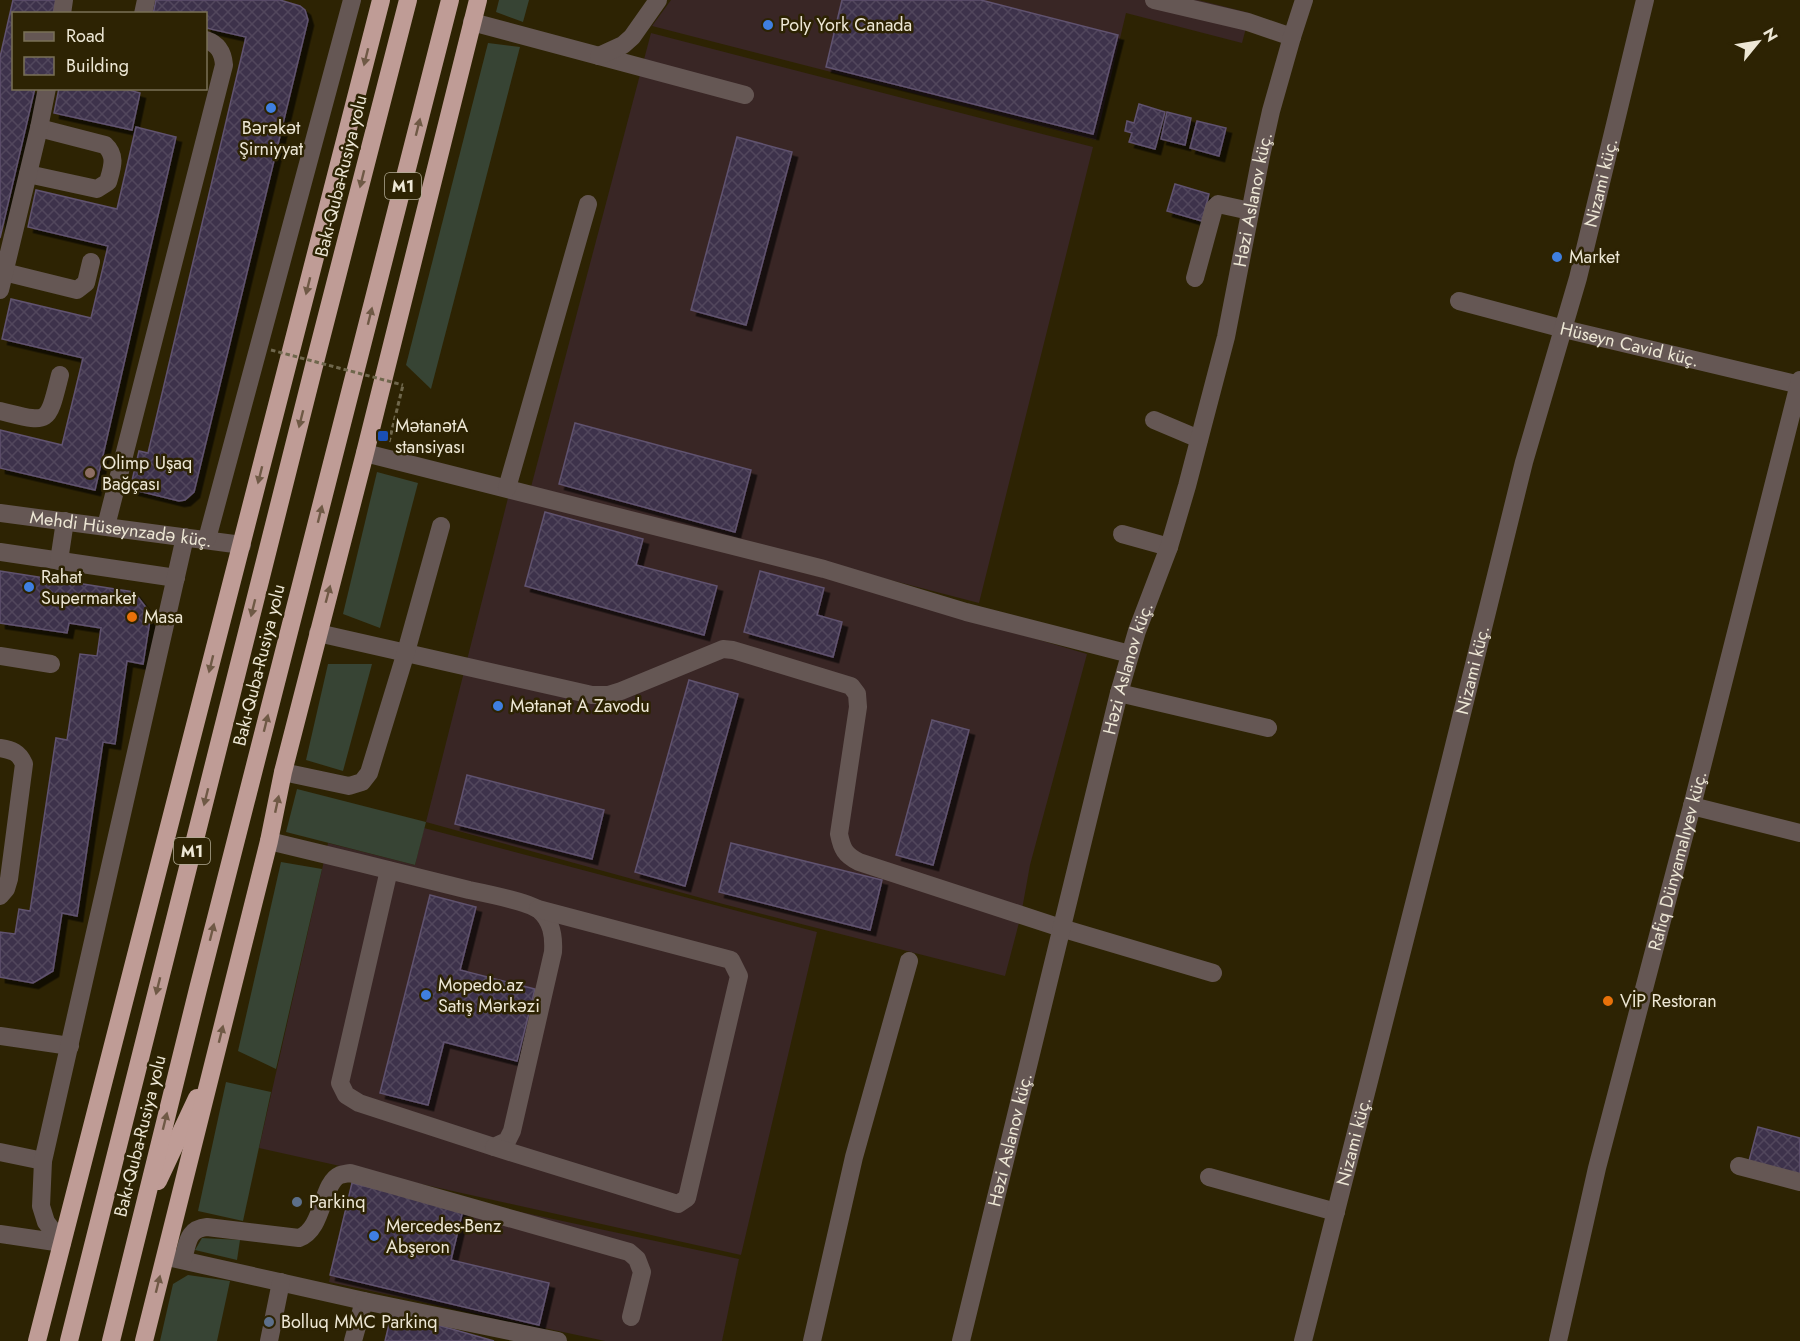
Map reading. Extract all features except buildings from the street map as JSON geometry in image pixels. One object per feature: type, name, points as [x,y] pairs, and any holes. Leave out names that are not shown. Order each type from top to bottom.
[{"type":"highway","points":[[37,1341],[381,0]]},
{"type":"highway","name":"Bakı-Quba-Rusiya yolu","points":[[69,1341],[408,0]]},
{"type":"highway","name":"Bakı-Quba-Rusiya yolu","points":[[111,1341],[198,989],[450,0]]},
{"type":"highway","points":[[144,1341],[174,1258],[216,1058],[269,841],[283,772],[478,0]]},
{"type":"highway","points":[[141,1218],[216,1058]]},
{"type":"street","points":[[207,540],[351,0]]},
{"type":"street","points":[[599,56],[623,45],[632,37],[658,0]]},
{"type":"street","points":[[1154,0],[1248,22],[1292,37]]},
{"type":"street","name":"Həzi Aslanov küç.","points":[[961,1341],[1119,693],[1130,654],[1169,547],[1226,337],[1263,145],[1304,0]]},
{"type":"street","name":"Nizami küç.","points":[[1303,1341],[1524,462],[1581,267],[1645,0]]},
{"type":"street","points":[[472,22],[745,95]]},
{"type":"street","points":[[106,526],[224,65],[224,58],[217,46],[207,41]]},
{"type":"street","points":[[0,290],[47,90]]},
{"type":"street","points":[[28,174],[97,189],[108,183],[113,162],[110,150],[105,145],[39,128]]},
{"type":"street","points":[[507,488],[588,204]]},
{"type":"street","points":[[1195,278],[1214,208],[1218,204],[1250,211]]},
{"type":"street","points":[[4,272],[77,290],[86,283],[91,262]]},
{"type":"street","name":"Hüseyn Cavid küç.","points":[[1459,301],[1564,329],[1800,383]]},
{"type":"street","points":[[0,411],[36,420],[42,418],[51,409],[60,375]]},
{"type":"street","name":"Rafiq Dünyamalıyev küç.","points":[[1558,1341],[1598,1168],[1800,383]]},
{"type":"street","points":[[1154,420],[1199,439]]},
{"type":"street","points":[[365,453],[824,569],[966,612],[1130,654]]},
{"type":"street","name":"Mehdi Hüseynzadə küç.","points":[[0,513],[242,545]]},
{"type":"street","points":[[59,561],[65,521]]},
{"type":"street","points":[[283,772],[349,786],[362,782],[369,773],[441,526]]},
{"type":"street","points":[[1122,534],[1169,547]]},
{"type":"street","points":[[62,1243],[46,1222],[41,1206],[43,1161],[185,537]]},
{"type":"street","points":[[0,552],[176,578]]},
{"type":"street","points":[[318,633],[592,695],[608,695],[723,649],[733,650],[851,686],[857,694],[858,707],[839,834],[842,848],[847,855],[859,862],[1061,928],[1213,973]]},
{"type":"street","points":[[0,656],[51,664]]},
{"type":"street","points":[[1119,693],[1268,728]]},
{"type":"street","points":[[0,748],[14,751],[21,757],[24,764],[9,879],[0,896]]},
{"type":"street","points":[[1692,806],[1800,833]]},
{"type":"street","points":[[269,841],[389,870],[513,900],[538,909],[731,960],[739,976],[687,1198],[678,1204],[359,1103],[346,1095],[340,1083],[389,870]]},
{"type":"street","points":[[494,1147],[507,1141],[512,1131],[553,952],[554,937],[548,920],[538,909]]},
{"type":"street","points":[[812,1341],[854,1157],[909,961]]},
{"type":"street","points":[[0,1036],[70,1046]]},
{"type":"street","points":[[0,1152],[43,1161]]},
{"type":"street","points":[[1739,1166],[1800,1182]]},
{"type":"street","points":[[558,1341],[364,1301],[174,1258],[191,1233],[198,1228],[207,1227],[299,1238],[306,1236],[313,1226],[332,1183],[339,1175],[350,1173],[629,1252],[637,1259],[642,1272],[631,1317]]},
{"type":"street","points":[[1209,1177],[1336,1212]]},
{"type":"street","points":[[0,1234],[62,1243]]},
{"type":"street","points":[[269,1341],[281,1282]]},
{"type":"street","points":[[353,1341],[364,1301]]},
{"type":"path","points":[[271,350],[404,386],[391,433]]},
{"type":"shaded area","points":[[671,0],[1198,0],[1250,13],[1242,43],[1126,13],[1096,140],[652,26]]},
{"type":"shaded area","name":"Poly York Canada","points":[[651,33],[1093,147],[979,603],[531,487]]},
{"type":"shaded area","points":[[509,494],[881,593],[1087,654],[1030,865],[1021,915],[1005,976],[723,904],[426,822]]},
{"type":"shaded area","points":[[424,828],[817,932],[741,1255],[259,1148],[328,843],[415,865]]},
{"type":"shaded area","points":[[353,1176],[739,1259],[722,1341],[605,1341],[329,1282]]},
{"type":"green space","points":[[499,0],[529,0],[523,22],[496,12]]},
{"type":"green space","points":[[488,43],[520,47],[431,389],[406,365]]},
{"type":"green space","points":[[377,472],[418,483],[380,628],[343,614]]},
{"type":"green space","points":[[328,664],[372,664],[343,771],[306,760]]},
{"type":"green space","points":[[297,789],[426,822],[415,865],[286,832]]},
{"type":"green space","points":[[281,862],[322,869],[276,1069],[238,1051]]},
{"type":"green space","points":[[226,1082],[271,1092],[243,1221],[198,1211]]},
{"type":"green space","points":[[202,1238],[240,1240],[237,1260],[195,1250]]},
{"type":"green space","points":[[188,1275],[230,1281],[217,1341],[160,1341],[173,1284]]},
{"type":"place","name":"Poly York Canada","points":[[768,25]]},
{"type":"place","name":"Bərəkət Şirniyyat","points":[[271,108]]},
{"type":"place","name":"Market","points":[[1557,257]]},
{"type":"place","name":"MətanətA stansiyası","points":[[383,436]]},
{"type":"place","name":"Olimp Uşaq Bağçası","points":[[90,473]]},
{"type":"place","name":"Rahat Supermarket","points":[[29,587]]},
{"type":"place","name":"Masa","points":[[132,617]]},
{"type":"place","name":"Mətanət A Zavodu","points":[[498,706]]},
{"type":"place","name":"Mopedo.az Satış Mərkəzi","points":[[426,995]]},
{"type":"place","name":"VİP Restoran","points":[[1608,1001]]},
{"type":"place","name":"Parkinq","points":[[297,1202]]},
{"type":"place","name":"Mercedes-Benz Abşeron","points":[[374,1236]]},
{"type":"place","name":"Bolluq MMC Parkinq","points":[[269,1322]]}]
